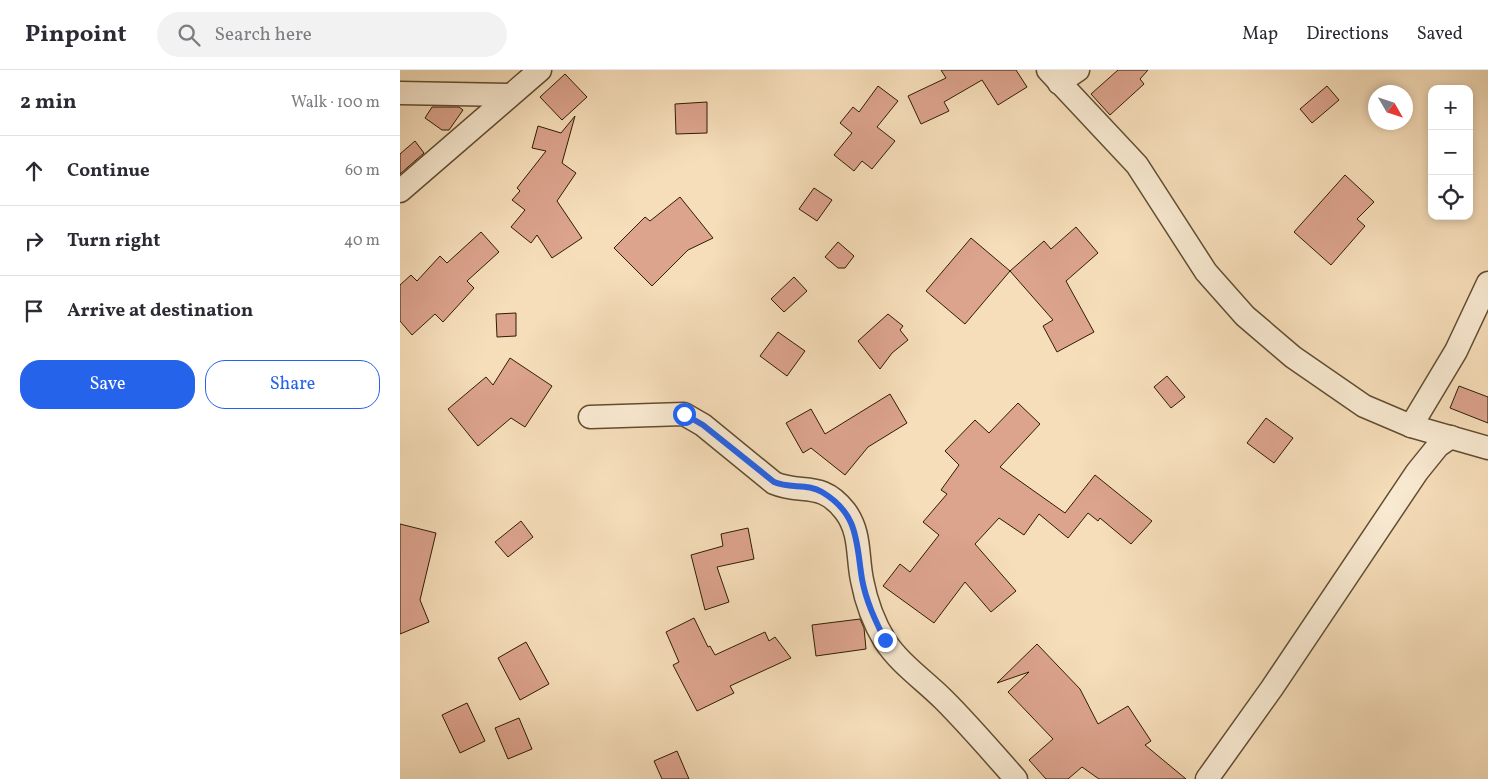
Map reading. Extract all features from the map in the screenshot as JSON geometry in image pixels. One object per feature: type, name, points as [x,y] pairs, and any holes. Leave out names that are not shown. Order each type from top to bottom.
[{"type":"street","points":[[400,191],[540,70]]},
{"type":"street","points":[[1078,70],[1053,76],[1137,165],[1206,272],[1245,316],[1293,357],[1364,406],[1411,426],[1488,448]]},
{"type":"street","points":[[400,94],[509,95]]},
{"type":"street","points":[[1411,426],[1456,351],[1488,283]]},
{"type":"street","points":[[590,417],[684,414],[703,425],[774,482],[784,487],[820,490],[833,500],[844,510],[854,527],[864,587],[871,610],[885,640],[902,661],[945,701],[1016,779]]},
{"type":"street","points":[[1207,779],[1272,688],[1417,472],[1438,446],[1451,437]]},
{"type":"building","points":[[941,70],[1016,70],[1027,87],[998,105],[982,80],[944,102],[949,111],[921,124],[908,96],[946,78]]},
{"type":"building","points":[[1118,70],[1148,70],[1140,79],[1144,84],[1110,115],[1091,94]]},
{"type":"building","points":[[565,74],[587,97],[562,120],[540,97]]},
{"type":"building","points":[[878,86],[898,101],[877,127],[895,141],[872,169],[862,161],[854,171],[834,155],[852,133],[840,123],[853,107],[859,112]]},
{"type":"building","points":[[1327,86],[1339,100],[1312,123],[1300,109]]},
{"type":"building","points":[[707,102],[707,133],[676,134],[675,104]]},
{"type":"building","points":[[432,107],[459,107],[463,110],[449,130],[442,130],[425,118]]},
{"type":"building","points":[[575,116],[562,163],[576,173],[557,201],[582,238],[552,258],[537,235],[531,243],[511,227],[525,210],[512,200],[520,191],[517,188],[546,151],[532,148],[538,126],[561,133]]},
{"type":"building","points":[[415,141],[424,153],[400,174],[400,154]]},
{"type":"building","points":[[1345,175],[1374,202],[1357,219],[1365,226],[1331,265],[1294,232]]},
{"type":"building","points":[[814,188],[832,200],[817,221],[799,209]]},
{"type":"building","points":[[680,197],[713,238],[688,250],[652,286],[614,248],[645,217],[650,221]]},
{"type":"building","points":[[1076,227],[1098,253],[1066,281],[1094,332],[1057,352],[1043,326],[1053,320],[1010,271],[1044,241],[1051,249]]},
{"type":"building","points":[[481,232],[499,252],[467,281],[474,288],[443,322],[435,314],[412,335],[400,321],[400,285],[411,275],[417,281],[440,256],[447,263]]},
{"type":"building","points":[[971,238],[1010,271],[965,324],[926,291]]},
{"type":"building","points":[[838,242],[854,256],[845,268],[838,268],[825,257]]},
{"type":"building","points":[[794,277],[807,291],[784,312],[771,299]]},
{"type":"building","points":[[516,313],[516,336],[497,337],[496,314]]},
{"type":"building","points":[[888,314],[903,326],[900,330],[908,340],[892,353],[880,369],[858,341]]},
{"type":"building","points":[[778,332],[805,351],[787,376],[760,356]]},
{"type":"building","points":[[510,358],[552,386],[525,427],[511,418],[478,446],[448,409],[486,377],[493,385]]},
{"type":"building","points":[[1167,376],[1185,397],[1171,408],[1154,387]]},
{"type":"building","points":[[1459,386],[1488,397],[1488,423],[1450,408]]},
{"type":"building","points":[[890,394],[907,423],[868,447],[845,475],[811,448],[803,453],[786,423],[811,409],[825,434]]},
{"type":"building","points":[[1018,403],[1040,424],[1000,467],[1065,513],[1095,475],[1152,521],[1131,544],[1100,518],[1098,521],[1088,513],[1068,538],[1039,514],[1024,535],[999,518],[975,544],[1016,591],[991,612],[965,582],[934,623],[883,586],[900,564],[910,572],[939,535],[923,522],[947,494],[941,490],[959,465],[945,451],[975,420],[989,433]]},
{"type":"building","points":[[1266,418],[1293,438],[1274,463],[1247,443]]},
{"type":"building","points":[[521,521],[533,537],[508,557],[495,542]]},
{"type":"building","points":[[400,524],[436,533],[420,600],[429,622],[400,634]]},
{"type":"building","points":[[748,528],[754,559],[717,567],[729,602],[705,610],[691,555],[723,546],[721,534]]},
{"type":"building","points":[[694,618],[708,647],[710,646],[715,655],[765,632],[769,641],[775,637],[791,658],[730,686],[734,693],[697,711],[673,665],[679,662],[666,632]]},
{"type":"building","points":[[860,619],[864,628],[866,649],[816,656],[812,625]]},
{"type":"building","points":[[526,642],[549,684],[520,700],[498,658]]},
{"type":"building","points":[[1037,644],[1080,689],[1098,724],[1128,706],[1151,741],[1145,745],[1186,779],[1099,779],[1082,767],[1068,779],[1046,779],[1029,760],[1053,739],[1008,692],[1029,672],[997,683]]},
{"type":"building","points":[[467,703],[485,741],[460,753],[442,715]]},
{"type":"building","points":[[519,718],[532,749],[508,759],[495,728]]},
{"type":"building","points":[[677,751],[689,779],[662,779],[654,761]]},
{"type":"route","points":[[684,414],[703,425],[774,482],[784,487],[820,490],[844,510],[854,527],[859,546],[862,580],[871,610],[885,640]]}]
